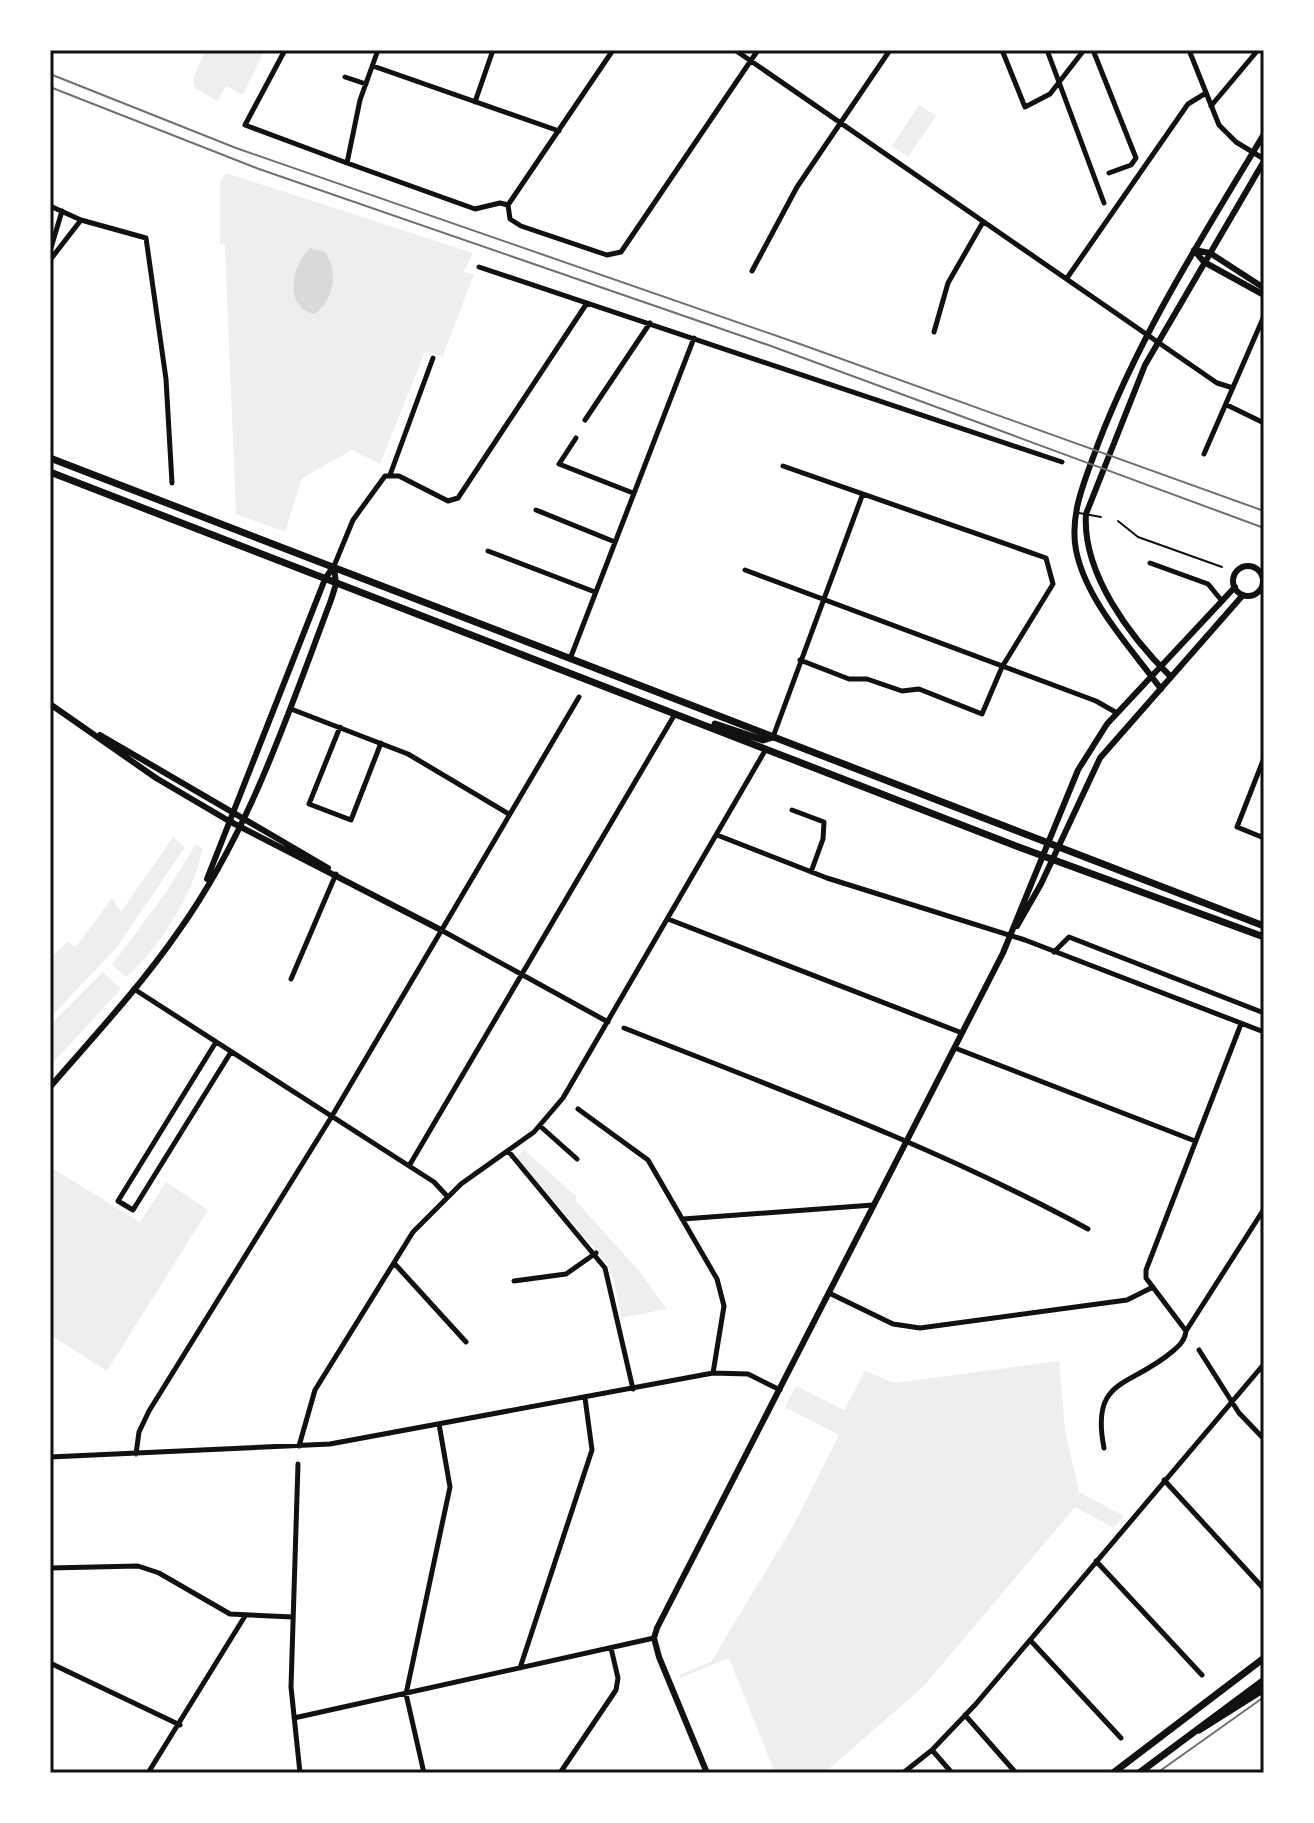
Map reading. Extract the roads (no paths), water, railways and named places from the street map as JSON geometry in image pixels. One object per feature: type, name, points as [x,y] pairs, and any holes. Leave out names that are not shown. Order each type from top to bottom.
[{"type":"main road","points":[[50,458],[1264,926]]},
{"type":"main road","points":[[50,472],[1053,860],[1264,937]]},
{"type":"main road","points":[[688,718],[763,740],[773,737]]},
{"type":"main road","points":[[1113,1773],[1261,1661]]},
{"type":"main road","points":[[1139,1773],[1264,1680]]},
{"type":"main road","points":[[1190,1733],[1264,1689]]},
{"type":"street","points":[[285,50],[245,125],[475,209],[500,203],[508,205]]},
{"type":"street","points":[[347,163],[366,84],[378,50]]},
{"type":"street","points":[[475,102],[493,50]]},
{"type":"street","points":[[613,50],[508,205],[508,213],[514,223],[614,255],[623,250],[758,50]]},
{"type":"street","points":[[735,50],[1217,383],[1230,387]]},
{"type":"street","points":[[752,271],[797,187],[890,50]]},
{"type":"street","points":[[1002,50],[1025,107],[1050,94],[1084,50]]},
{"type":"street","points":[[1047,50],[1104,203]]},
{"type":"street","points":[[1093,50],[1136,158],[1131,165],[1109,173]]},
{"type":"street","points":[[1171,677],[1093,568],[1086,541],[1086,514],[1145,365],[1264,160],[1223,130],[1189,50]]},
{"type":"street","points":[[1211,106],[1258,50]]},
{"type":"street","points":[[373,66],[559,131]]},
{"type":"street","points":[[345,77],[366,84]]},
{"type":"street","points":[[1067,278],[1188,104],[1206,93]]},
{"type":"street","points":[[1161,689],[1102,606],[1084,575],[1074,533],[1076,512],[1082,488],[1134,357],[1153,319],[1264,134]]},
{"type":"street","points":[[50,206],[81,220],[146,238],[166,379],[172,483]]},
{"type":"street","points":[[50,251],[62,211]]},
{"type":"street","points":[[50,260],[81,220]]},
{"type":"street","points":[[934,332],[948,283],[983,222]]},
{"type":"street","points":[[1194,250],[1210,253],[1264,288]]},
{"type":"street","points":[[1194,250],[1204,262],[1264,295]]},
{"type":"street","points":[[479,267],[1062,462]]},
{"type":"street","points":[[390,475],[448,501],[458,498],[587,303]]},
{"type":"street","points":[[1204,454],[1227,405],[1230,387],[1264,316]]},
{"type":"street","points":[[585,420],[650,323]]},
{"type":"street","points":[[570,659],[694,338]]},
{"type":"street","points":[[201,898],[325,579],[334,566],[353,520],[382,479],[390,475],[433,358]]},
{"type":"street","points":[[1227,405],[1264,423]]},
{"type":"street","points":[[576,438],[559,464],[633,493]]},
{"type":"street","points":[[783,466],[1046,558],[1053,584],[1002,667],[982,714],[919,689],[902,691],[867,679],[849,679],[800,660]]},
{"type":"street","points":[[773,737],[862,496]]},
{"type":"street","points":[[536,510],[615,542]]},
{"type":"street","points":[[488,551],[596,592]]},
{"type":"street","points":[[1150,563],[1208,584],[1222,601]]},
{"type":"street","points":[[50,1087],[134,989],[201,898],[240,827],[291,709],[336,584],[334,566]]},
{"type":"street","points":[[707,1773],[654,1638],[1015,928],[1053,860],[1100,758],[1243,595],[1261,593],[1263,585],[1259,571],[1249,566],[1237,572],[1235,587],[1117,713],[1078,770],[1040,855],[1015,928]]},
{"type":"street","points":[[745,570],[1104,704],[1117,713]]},
{"type":"street","points":[[1235,587],[1243,595]]},
{"type":"street","points":[[136,1454],[139,1432],[149,1411],[332,1116],[579,697]]},
{"type":"street","points":[[50,704],[156,778],[300,860],[336,874]]},
{"type":"street","points":[[291,709],[427,763],[509,814]]},
{"type":"street","points":[[409,1166],[675,713]]},
{"type":"street","points":[[79,724],[245,817],[336,874],[608,1022]]},
{"type":"street","points":[[340,727],[309,804],[351,820],[381,743]]},
{"type":"street","points":[[299,1446],[315,1390],[413,1232],[447,1196],[540,1126],[563,1098],[766,749]]},
{"type":"street","points":[[1264,758],[1237,827],[1264,838]]},
{"type":"street","points":[[792,810],[824,822],[823,839],[811,872]]},
{"type":"street","points":[[717,835],[811,872],[1011,936],[1264,1032]]},
{"type":"street","points":[[291,979],[336,874]]},
{"type":"street","points":[[668,919],[962,1033]]},
{"type":"street","points":[[1054,952],[1069,937],[1264,1013]]},
{"type":"street","points":[[134,989],[434,1182],[447,1196]]},
{"type":"street","points":[[1186,1331],[1146,1278],[1147,1265],[1241,1024]]},
{"type":"street","points":[[624,1028],[898,1136],[907,1143],[1023,1193],[1088,1229]]},
{"type":"street","points":[[216,1042],[118,1201],[133,1210],[231,1052]]},
{"type":"street","points":[[955,1048],[1195,1141]]},
{"type":"street","points":[[578,1109],[648,1160],[721,1291],[724,1306],[713,1373]]},
{"type":"street","points":[[540,1126],[577,1159]]},
{"type":"street","points":[[509,1152],[562,1220],[596,1253],[610,1281],[633,1389]]},
{"type":"street","points":[[683,1219],[875,1205]]},
{"type":"street","points":[[1104,1448],[1100,1415],[1106,1399],[1119,1384],[1161,1361],[1185,1339],[1186,1331],[1264,1209]]},
{"type":"street","points":[[514,1281],[566,1274],[596,1253]]},
{"type":"street","points":[[393,1263],[466,1342]]},
{"type":"street","points":[[829,1293],[893,1324],[920,1328],[1127,1300],[1153,1287]]},
{"type":"street","points":[[1199,1350],[1230,1400],[1264,1439]]},
{"type":"street","points":[[903,1773],[932,1750],[965,1715],[1230,1400],[1264,1364]]},
{"type":"street","points":[[50,1457],[354,1441],[713,1373],[748,1374],[780,1390]]},
{"type":"street","points":[[520,1668],[592,1450],[585,1398]]},
{"type":"street","points":[[424,1773],[406,1694],[450,1487],[439,1424]]},
{"type":"street","points":[[298,1464],[293,1617],[294,1718],[300,1773]]},
{"type":"street","points":[[1164,1480],[1264,1589]]},
{"type":"street","points":[[1096,1561],[1202,1675]]},
{"type":"street","points":[[50,1568],[138,1566],[159,1573],[223,1611],[245,1616],[293,1617]]},
{"type":"street","points":[[148,1773],[245,1616]]},
{"type":"street","points":[[294,1718],[654,1638]]},
{"type":"street","points":[[1030,1640],[1121,1738]]},
{"type":"street","points":[[560,1773],[616,1690],[618,1678],[611,1648]]},
{"type":"street","points":[[50,1663],[180,1725]]},
{"type":"street","points":[[965,1715],[1016,1773]]},
{"type":"street","points":[[932,1750],[952,1773]]},
{"type":"lane","points":[[1076,512],[1101,517]]},
{"type":"lane","points":[[1118,521],[1138,537],[1222,567]]},
{"type":"tram line","points":[[50,87],[259,169],[771,346],[1264,528]]},
{"type":"tram line","points":[[1157,1773],[1264,1697]]},
{"type":"railway","points":[[50,74],[236,148],[800,344],[1264,511]]}]
